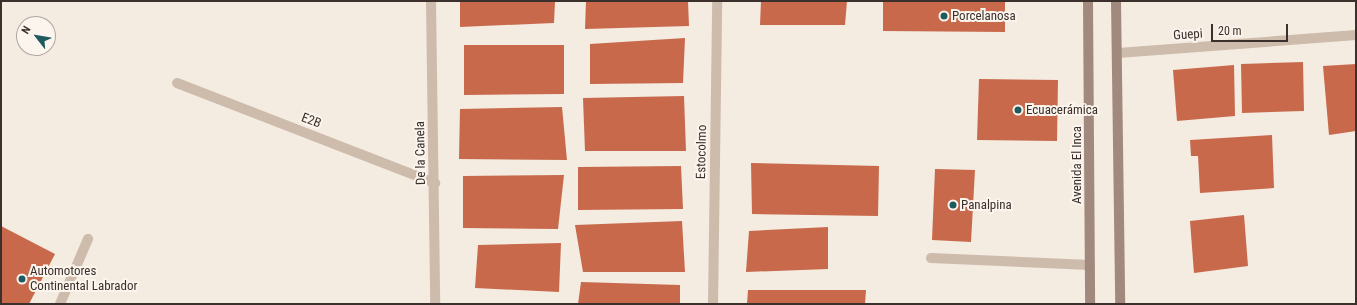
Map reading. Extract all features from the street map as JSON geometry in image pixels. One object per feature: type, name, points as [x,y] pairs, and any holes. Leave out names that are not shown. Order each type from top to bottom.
[{"type":"main road","name":"Avenida El Inca","points":[[1088,1],[1090,304]]},
{"type":"main road","points":[[1116,1],[1118,53],[1120,304]]},
{"type":"street","name":"De la Canela","points":[[431,1],[436,304]]},
{"type":"street","name":"Estocolmo","points":[[713,304],[717,1]]},
{"type":"street","name":"Guepi","points":[[1118,53],[1356,35]]},
{"type":"street","name":"E2B","points":[[177,83],[435,183]]},
{"type":"street","points":[[60,304],[88,239]]},
{"type":"street","points":[[931,258],[1090,265]]},
{"type":"building","points":[[460,1],[555,1],[554,23],[460,27]]},
{"type":"building","points":[[586,1],[688,1],[689,26],[585,29]]},
{"type":"building","points":[[761,1],[847,1],[845,25],[760,25]]},
{"type":"building","name":"Porcelanosa","points":[[883,1],[1005,1],[1005,32],[883,31]]},
{"type":"building","points":[[685,38],[683,83],[590,84],[590,44]]},
{"type":"building","points":[[464,45],[564,45],[564,94],[464,95]]},
{"type":"building","points":[[1303,62],[1304,111],[1242,113],[1241,64]]},
{"type":"building","points":[[1356,64],[1356,131],[1329,135],[1323,66]]},
{"type":"building","points":[[1234,65],[1235,116],[1177,121],[1173,70]]},
{"type":"building","name":"Ecuacerámica","points":[[979,79],[1058,80],[1057,141],[977,140]]},
{"type":"building","points":[[684,96],[686,151],[585,151],[583,98]]},
{"type":"building","points":[[562,107],[567,160],[459,159],[460,109]]},
{"type":"building","points":[[1272,135],[1274,188],[1200,193],[1198,156],[1191,156],[1190,140]]},
{"type":"building","points":[[751,163],[879,166],[878,216],[752,214]]},
{"type":"building","points":[[681,166],[683,209],[578,210],[578,167]]},
{"type":"building","name":"Panalpina","points":[[935,169],[975,170],[971,242],[932,240]]},
{"type":"building","points":[[564,175],[558,229],[463,228],[463,176]]},
{"type":"building","points":[[1244,215],[1248,266],[1194,273],[1190,221]]},
{"type":"building","points":[[682,221],[685,272],[583,272],[575,225]]},
{"type":"building","name":"Automotores Continental Labrador","points":[[1,226],[55,254],[29,304],[1,304]]},
{"type":"building","points":[[828,227],[828,269],[746,272],[749,231]]},
{"type":"building","points":[[561,243],[559,292],[475,288],[478,245]]},
{"type":"building","points":[[581,282],[680,285],[680,304],[578,304]]},
{"type":"building","points":[[748,290],[866,290],[865,304],[747,304]]},
{"type":"place","name":"Porcelanosa","points":[[944,16]]},
{"type":"place","name":"Ecuacerámica","points":[[1018,110]]},
{"type":"place","name":"Panalpina","points":[[953,205]]},
{"type":"place","name":"Automotores Continental Labrador","points":[[22,279]]}]
